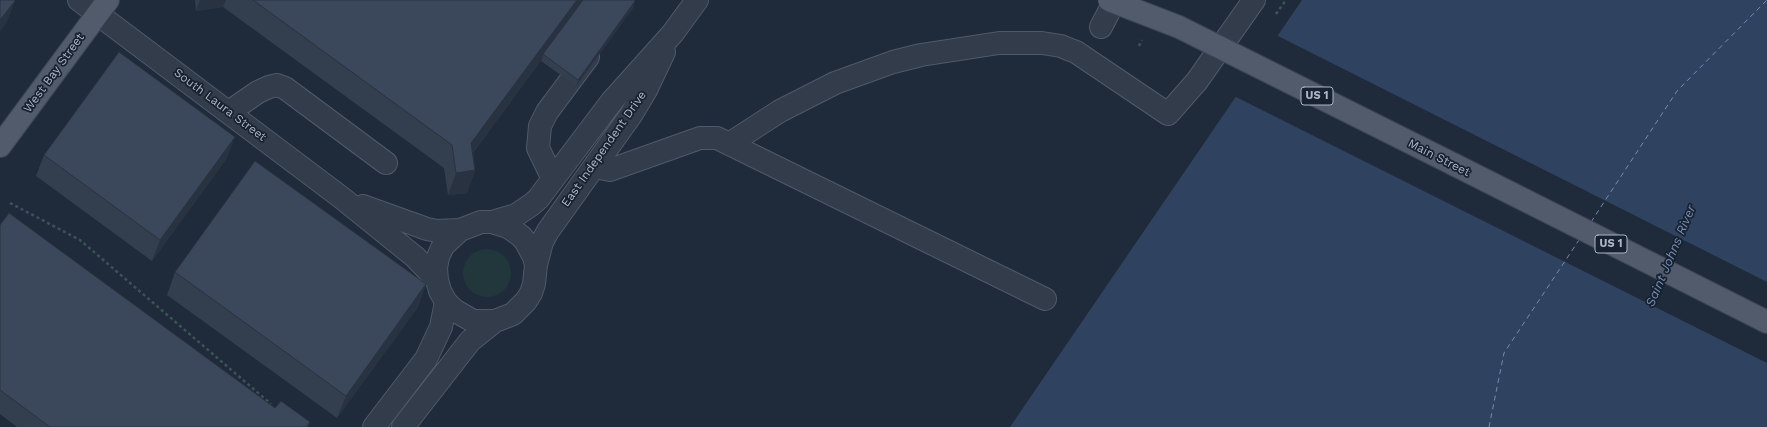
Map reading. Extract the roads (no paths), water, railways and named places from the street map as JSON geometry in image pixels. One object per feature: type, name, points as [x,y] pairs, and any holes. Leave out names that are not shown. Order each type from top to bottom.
[{"type":"main road","name":"Main Street","points":[[1109,0],[1179,27],[1767,322]]},
{"type":"main road","name":"US 1","points":[[1139,0],[1179,27]]},
{"type":"main road","name":"West Bay Street","points":[[0,146],[103,7]]},
{"type":"street","name":"South Laura Street","points":[[79,0],[103,7],[229,112],[342,198],[416,257],[437,280]]},
{"type":"street","name":"East Independent Drive","points":[[495,321],[473,321],[458,314],[446,302],[440,292],[437,280],[437,262],[443,246],[460,230],[470,225],[508,218],[531,205],[544,193],[612,101],[673,33],[696,0]]},
{"type":"street","points":[[1100,27],[1115,0]]},
{"type":"street","points":[[729,144],[780,111],[857,74],[893,62],[921,55],[999,43],[1042,43],[1061,46],[1076,52],[1168,114],[1196,80],[1254,0]]},
{"type":"street","name":"East Independent Drive","points":[[403,427],[465,347],[495,321],[513,314],[526,301],[534,284],[536,265],[542,242],[548,231],[595,167],[646,90],[673,33]]},
{"type":"street","points":[[553,179],[538,148],[540,126],[547,112],[598,44]]},
{"type":"street","points":[[229,112],[258,92],[269,86],[277,85],[285,88],[386,162]]},
{"type":"street","points":[[595,167],[610,170],[700,138],[717,138],[1045,299]]},
{"type":"street","name":"South Laura Street","points":[[342,198],[407,223],[428,229],[437,231],[460,230]]},
{"type":"street","name":"East Independent Drive","points":[[492,222],[508,227],[521,236],[531,250],[536,265]]},
{"type":"street","points":[[374,427],[426,359],[441,327],[446,302]]},
{"type":"water","name":"Saint Johns River","points":[[1302,0],[1767,0],[1767,427],[1010,427]]}]
